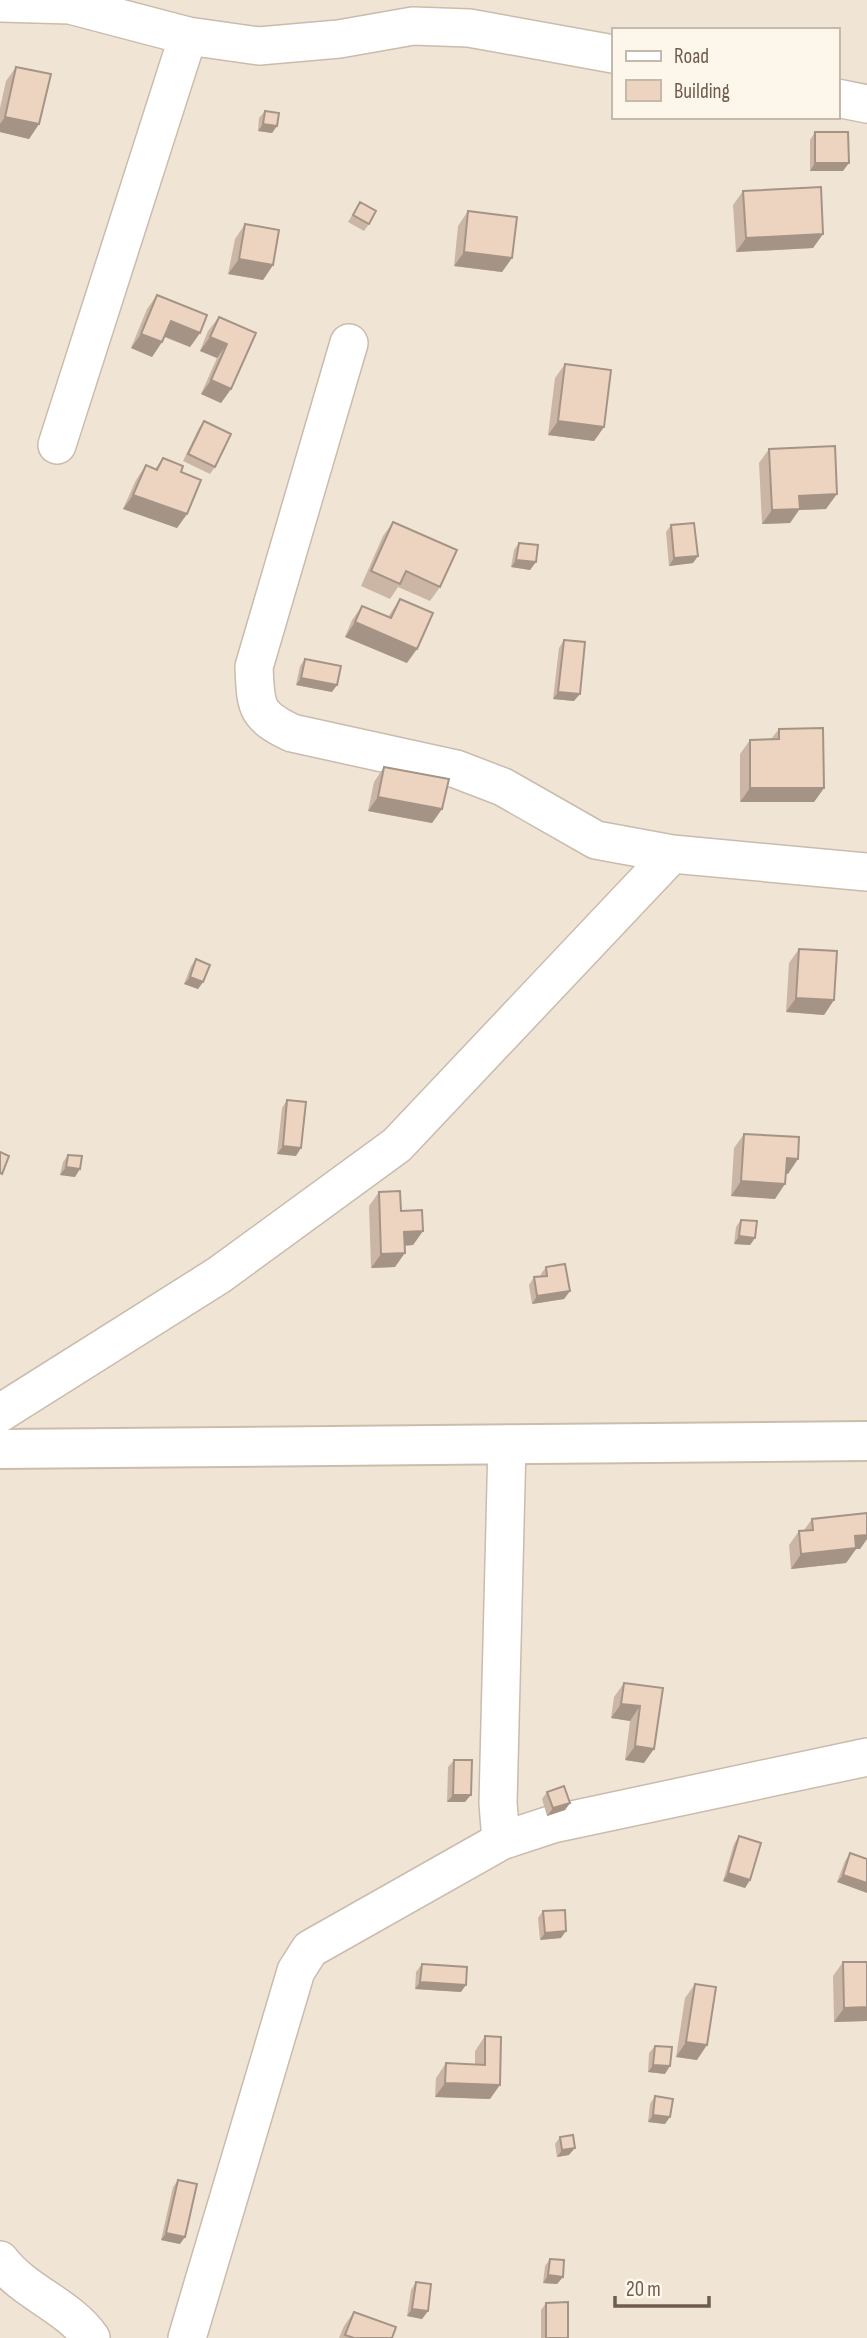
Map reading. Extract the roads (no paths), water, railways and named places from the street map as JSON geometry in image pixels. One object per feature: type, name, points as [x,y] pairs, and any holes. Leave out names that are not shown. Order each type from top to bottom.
[{"type":"street","points":[[0,3],[70,5],[188,36],[258,46],[339,39],[413,26],[469,28],[612,54]]},
{"type":"street","points":[[57,445],[188,36]]},
{"type":"street","points":[[839,98],[867,104]]},
{"type":"street","points":[[349,343],[254,667],[256,705],[267,721],[292,733],[456,769],[503,787],[596,840],[672,854],[867,872]]},
{"type":"street","points":[[0,1413],[219,1275],[397,1145],[672,854]]},
{"type":"street","points":[[0,1450],[867,1441]]},
{"type":"street","points":[[501,1841],[498,1803],[507,1444]]},
{"type":"street","points":[[187,2338],[296,1971],[310,1949],[501,1841],[554,1824],[867,1757]]},
{"type":"street","points":[[0,2260],[26,2285],[80,2322],[91,2338]]}]
